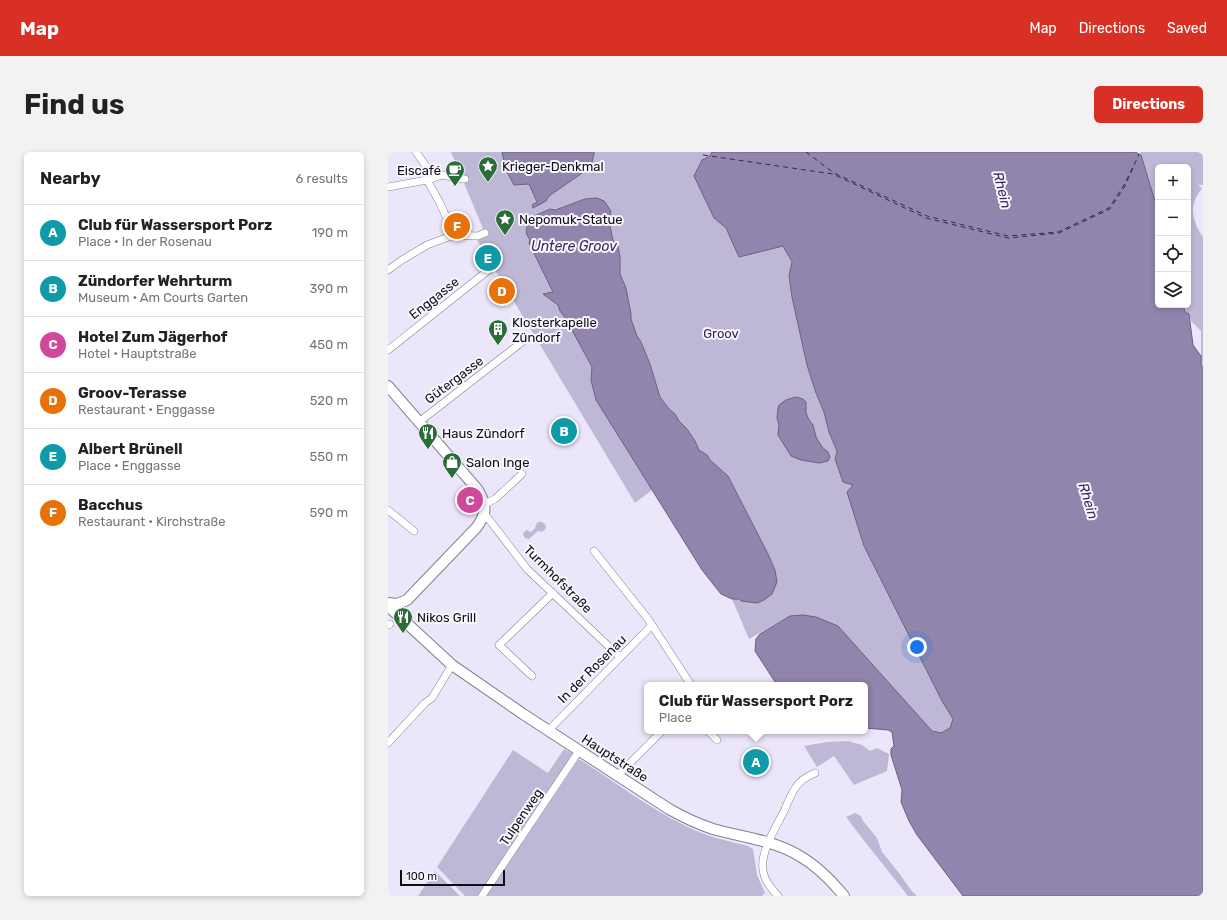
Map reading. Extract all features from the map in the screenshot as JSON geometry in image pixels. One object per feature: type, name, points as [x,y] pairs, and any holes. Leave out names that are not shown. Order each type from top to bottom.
[{"type":"main road","points":[[388,386],[478,490],[484,508],[483,518],[476,528],[407,600],[397,604],[388,603]]},
{"type":"main road","points":[[407,600],[405,609],[409,625]]},
{"type":"main road","name":"Hauptstraße","points":[[388,606],[452,665],[579,751],[687,819],[714,829],[768,843],[798,855],[824,874],[844,896]]},
{"type":"street","points":[[416,152],[428,170],[430,179],[454,234]]},
{"type":"street","points":[[388,187],[430,179],[442,175],[465,179]]},
{"type":"street","points":[[388,270],[428,245],[454,234],[478,236],[485,233]]},
{"type":"street","name":"Enggasse","points":[[388,350],[495,265]]},
{"type":"street","name":"Gütergasse","points":[[419,422],[522,342]]},
{"type":"street","points":[[484,508],[522,474]]},
{"type":"street","name":"Turmhofstraße","points":[[484,508],[527,569],[620,657]]},
{"type":"street","points":[[388,510],[414,531]]},
{"type":"street","points":[[594,551],[652,625],[689,682]]},
{"type":"street","points":[[532,676],[499,645],[553,593]]},
{"type":"street","name":"In der Rosenau","points":[[548,731],[652,625]]},
{"type":"street","points":[[388,743],[432,698],[452,665]]},
{"type":"street","points":[[618,775],[659,734]]},
{"type":"street","points":[[711,734],[717,740]]},
{"type":"street","name":"Tulpenweg","points":[[482,896],[579,751]]},
{"type":"street","points":[[778,896],[769,886],[763,871],[764,855],[768,843],[796,786],[815,773]]},
{"type":"green space","name":"Groov","points":[[451,152],[502,152],[506,170],[529,184],[537,202],[547,199],[549,196],[588,169],[591,165],[594,152],[712,152],[710,156],[705,198],[714,218],[726,228],[731,238],[783,246],[792,263],[789,276],[792,297],[807,365],[824,412],[829,432],[837,451],[835,459],[854,485],[847,492],[864,546],[942,701],[953,719],[950,728],[941,733],[932,731],[838,626],[790,616],[749,639],[732,599],[739,599],[768,554],[728,476],[710,460],[707,455],[699,450],[687,429],[660,397],[650,364],[631,319],[626,288],[620,274],[620,257],[617,245],[613,240],[609,221],[611,211],[590,198],[552,210],[528,220],[526,230],[530,240],[529,243],[553,292],[543,294],[558,305],[566,319],[592,367],[591,380],[596,400],[652,490],[635,503],[474,235],[484,231]]},
{"type":"green space","points":[[1140,152],[1203,152],[1203,185],[1198,185],[1202,188],[1196,197],[1193,211],[1196,225],[1203,237],[1203,368],[1201,365],[1201,331],[1191,321],[1189,314],[1185,312],[1184,308],[1191,308],[1191,164],[1155,164],[1155,201]]},
{"type":"green space","points":[[538,522],[545,524],[545,530],[542,532],[538,531],[529,539],[525,538],[523,535],[524,532],[527,530],[531,532]]},
{"type":"green space","points":[[848,741],[862,745],[870,751],[877,748],[889,754],[887,771],[854,785],[834,756],[817,767],[804,746],[827,742]]},
{"type":"green space","points":[[564,749],[573,754],[478,896],[465,896],[437,867],[513,750],[548,773]]},
{"type":"green space","points":[[579,759],[645,803],[693,830],[716,838],[748,846],[753,849],[757,875],[765,893],[762,896],[486,896]]},
{"type":"green space","points":[[855,813],[861,816],[863,821],[877,838],[882,852],[917,896],[908,896],[846,817]]},
{"type":"green space","points":[[435,871],[460,896],[418,896]]},
{"type":"water","points":[[502,152],[594,152],[594,154],[591,166],[588,169],[549,196],[546,201],[533,208],[532,205],[537,202],[529,184],[514,185],[506,170]]},
{"type":"water","name":"Rhein","points":[[712,152],[1135,152],[1141,155],[1155,201],[1155,308],[1184,308],[1185,312],[1189,314],[1193,345],[1201,356],[1201,365],[1203,368],[1203,896],[963,896],[917,835],[909,821],[901,802],[902,790],[891,755],[891,749],[894,746],[892,732],[888,730],[868,728],[868,682],[775,682],[755,651],[756,639],[760,634],[790,616],[803,615],[816,617],[838,626],[932,731],[941,733],[950,728],[953,719],[942,701],[864,546],[847,492],[853,485],[843,482],[835,459],[837,451],[829,432],[824,412],[807,365],[792,297],[789,276],[792,262],[783,246],[739,257],[726,228],[714,218],[694,176],[702,160],[710,156]]},
{"type":"water","name":"Untere Groov","points":[[597,198],[604,201],[611,211],[609,221],[613,240],[618,246],[620,257],[620,274],[626,288],[631,319],[650,364],[660,397],[687,429],[699,450],[707,455],[710,460],[728,476],[775,570],[777,582],[772,594],[757,603],[732,599],[721,594],[702,570],[596,400],[591,380],[592,367],[558,305],[543,294],[553,292],[529,243],[530,240],[526,232],[528,219],[550,209],[555,210],[585,199]]},
{"type":"water","points":[[796,397],[803,399],[806,402],[806,413],[813,425],[816,437],[822,447],[828,452],[830,457],[828,461],[819,463],[801,460],[791,456],[778,435],[779,425],[777,418],[779,405],[786,400]]},
{"type":"ferry route","points":[[806,152],[834,173],[927,216],[1008,236],[1058,232],[1109,208],[1124,185],[1133,167]]},
{"type":"ferry route","points":[[703,155],[833,174],[926,218],[1008,238],[1059,233],[1110,209],[1125,186],[1139,154]]},
{"type":"place","name":"Krieger-Denkmal","points":[[488,183]]},
{"type":"place","name":"Eiscafé","points":[[455,187]]},
{"type":"place","name":"Bacchus","points":[[457,226]]},
{"type":"place","name":"Nepomuk-Statue","points":[[505,236]]},
{"type":"place","name":"Albert Brünell","points":[[488,258]]},
{"type":"place","name":"Groov-Terasse","points":[[502,291]]},
{"type":"place","name":"Klosterkapelle Zündorf","points":[[498,346]]},
{"type":"place","name":"Zündorfer Wehrturm","points":[[564,431]]},
{"type":"place","name":"Haus Zündorf","points":[[428,450]]},
{"type":"place","name":"Salon Inge","points":[[452,479]]},
{"type":"place","name":"Hotel Zum Jägerhof","points":[[470,500]]},
{"type":"place","name":"Nikos Grill","points":[[403,634]]},
{"type":"place","name":"Club für Wassersport Porz","points":[[756,762]]}]
